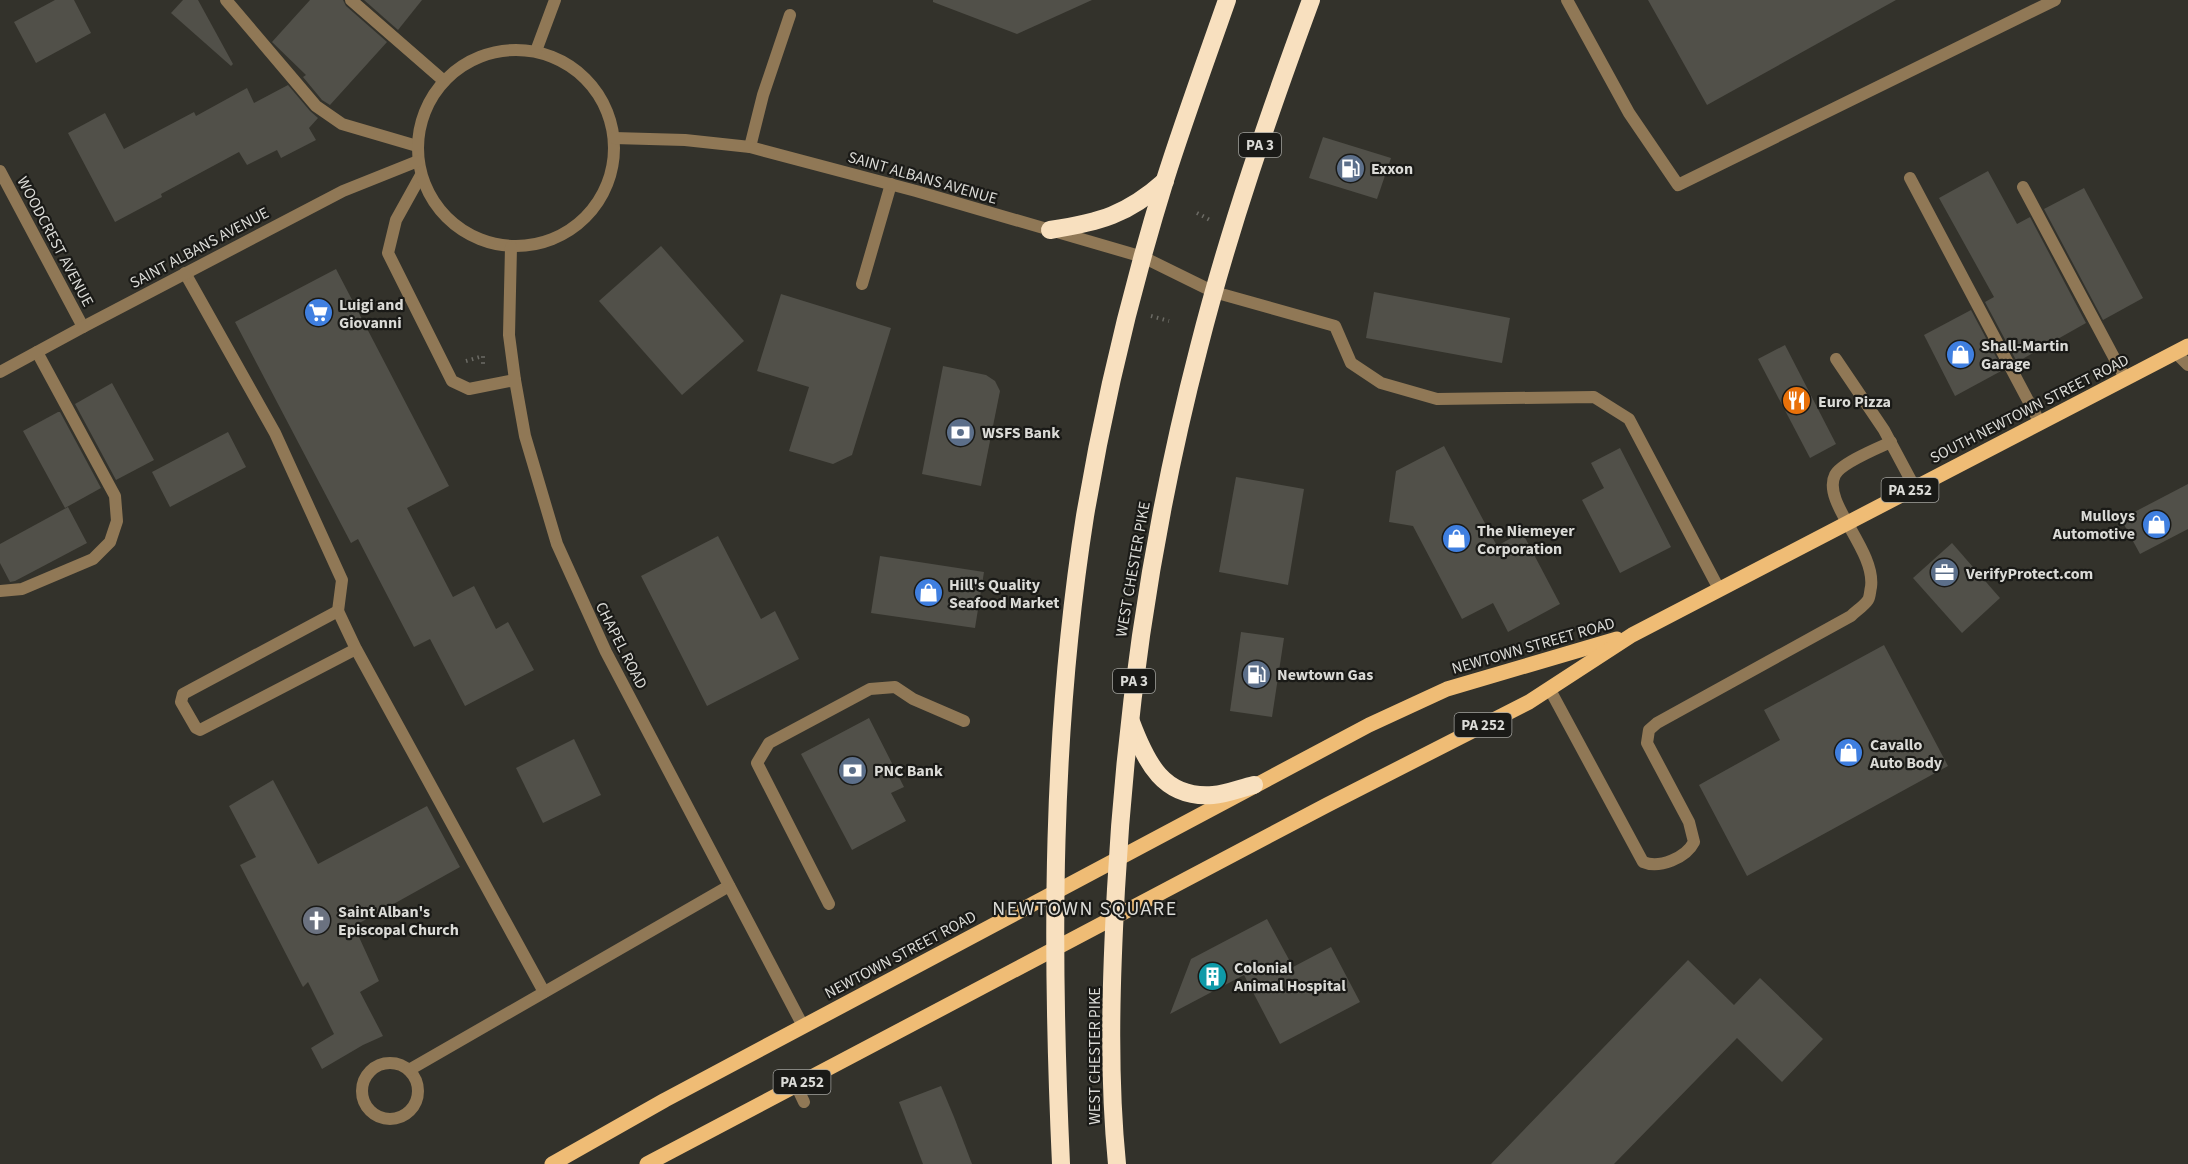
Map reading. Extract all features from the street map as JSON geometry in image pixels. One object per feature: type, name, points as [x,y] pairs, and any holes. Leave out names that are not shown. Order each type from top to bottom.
[{"type":"highway","points":[[1061,1164],[1055,1020],[1055,891],[1062,726],[1078,571],[1107,405],[1143,257],[1165,181],[1227,0]]},
{"type":"highway","name":"WEST CHESTER PIKE","points":[[1118,1164],[1113,1121],[1112,1030],[1118,858],[1130,719],[1148,587],[1162,505],[1214,292],[1255,159],[1311,0]]},
{"type":"highway","points":[[1050,230],[1085,224],[1130,208],[1165,181]]},
{"type":"highway","points":[[1130,719],[1147,761],[1159,777],[1172,787],[1198,795],[1216,795],[1254,785]]},
{"type":"main road","name":"SOUTH NEWTOWN STREET ROAD","points":[[1632,634],[2182,349]]},
{"type":"main road","name":"NEWTOWN STREET ROAD","points":[[654,1162],[1327,805],[1528,702],[1632,634]]},
{"type":"main road","name":"NEWTOWN STREET ROAD","points":[[552,1164],[665,1100],[1370,725],[1447,689],[1632,634]]},
{"type":"street","points":[[226,0],[316,106],[342,124],[417,146]]},
{"type":"street","points":[[351,0],[444,81]]},
{"type":"street","points":[[536,51],[555,0]]},
{"type":"street","points":[[1567,0],[1629,113],[1677,185],[2055,0]]},
{"type":"street","points":[[750,147],[763,95],[790,15]]},
{"type":"street","points":[[510,50],[536,51],[567,64],[592,86],[602,100],[611,123],[614,138],[613,162],[606,188],[585,218],[557,238],[538,244],[511,247],[484,242],[452,226],[433,201],[421,175],[417,146],[422,117],[427,104],[444,81],[473,59],[489,53],[510,50]]},
{"type":"street","name":"SAINT ALBANS AVENUE","points":[[614,138],[685,140],[750,147],[891,184],[1143,257],[1214,292],[1335,326],[1351,363],[1381,382],[1437,399],[1594,397],[1629,419],[1719,589]]},
{"type":"street","name":"SAINT ALBANS AVENUE","points":[[0,372],[343,191],[418,161]]},
{"type":"street","name":"WOODCREST AVENUE","points":[[0,171],[83,327]]},
{"type":"street","points":[[421,175],[396,220],[388,253],[452,381],[469,389],[515,380]]},
{"type":"street","points":[[1910,178],[2040,423]]},
{"type":"street","points":[[862,284],[891,184]]},
{"type":"street","points":[[2023,187],[2125,378]]},
{"type":"street","name":"CHAPEL ROAD","points":[[511,247],[509,335],[515,380],[525,436],[556,544],[606,652],[803,1026]]},
{"type":"street","points":[[185,273],[275,433],[342,580],[338,611],[356,649],[544,992]]},
{"type":"street","points":[[2182,349],[2188,365]]},
{"type":"street","points":[[0,591],[22,590],[93,559],[110,542],[117,521],[115,496],[37,352]]},
{"type":"street","points":[[1836,359],[1891,442],[1915,488]]},
{"type":"street","points":[[1549,688],[1642,862],[1651,865],[1663,864],[1691,849],[1694,842],[1689,822],[1647,743],[1649,730],[1657,723],[1851,616],[1869,599],[1872,581],[1868,559],[1836,500],[1833,487],[1835,475],[1841,467],[1891,442]]},
{"type":"street","points":[[338,611],[183,694],[181,702],[196,728],[200,730],[356,649]]},
{"type":"street","points":[[828,904],[758,763],[769,743],[870,689],[896,687],[913,699],[964,721]]},
{"type":"street","points":[[409,1070],[729,886]]},
{"type":"street","points":[[388,1063],[399,1064],[409,1070],[415,1078],[418,1089],[417,1100],[411,1109],[403,1116],[392,1119],[381,1118],[372,1112],[365,1104],[362,1093],[363,1082],[369,1072],[377,1066],[388,1063]]},
{"type":"street","points":[[796,1085],[804,1102]]},
{"type":"path","points":[[1197,213],[1211,221]]},
{"type":"path","points":[[1151,316],[1169,321]]},
{"type":"building","points":[[55,0],[74,0],[91,33],[36,63],[14,22]]},
{"type":"building","points":[[183,0],[198,0],[233,64],[231,66],[171,13]]},
{"type":"building","points":[[310,0],[343,0],[346,6],[387,42],[330,105],[322,100],[303,77],[306,75],[272,42]]},
{"type":"building","points":[[364,0],[422,0],[398,30]]},
{"type":"building","points":[[933,0],[1092,0],[1017,34],[933,2]]},
{"type":"building","points":[[1648,0],[1896,0],[1707,105]]},
{"type":"building","points":[[288,85],[318,118],[309,128],[316,140],[281,158],[277,150],[247,165],[239,152],[115,222],[68,133],[105,113],[124,149],[194,112],[196,116],[247,88],[254,103]]},
{"type":"building","name":"Exxon","points":[[1323,137],[1391,158],[1377,199],[1309,178]]},
{"type":"building","points":[[1988,171],[2017,224],[2030,217],[2086,323],[2017,362],[1985,302],[1994,297],[1939,198]]},
{"type":"building","points":[[2084,188],[2143,298],[2103,320],[2044,209]]},
{"type":"building","points":[[661,246],[744,341],[682,395],[599,301]]},
{"type":"building","points":[[336,269],[449,486],[407,508],[453,597],[474,586],[496,629],[508,622],[534,670],[465,706],[430,639],[414,647],[358,539],[351,543],[235,322]]},
{"type":"building","points":[[1374,292],[1510,318],[1502,363],[1366,338]]},
{"type":"building","points":[[781,294],[891,328],[852,455],[833,464],[789,451],[809,387],[757,371]]},
{"type":"building","name":"Shall-Martin Garage","points":[[1971,310],[2003,370],[1955,396],[1924,335]]},
{"type":"building","name":"Euro Pizza","points":[[1785,345],[1836,444],[1810,458],[1758,359]]},
{"type":"building","name":"WSFS Bank","points":[[943,366],[986,375],[995,381],[1000,391],[981,486],[922,474]]},
{"type":"building","points":[[112,383],[154,460],[116,480],[75,404]]},
{"type":"building","points":[[58,412],[101,488],[65,508],[23,431]]},
{"type":"building","points":[[228,432],[246,467],[170,507],[152,472]]},
{"type":"building","name":"The Niemeyer Corporation","points":[[1444,446],[1497,546],[1522,532],[1560,604],[1508,632],[1493,603],[1462,619],[1413,526],[1389,522],[1396,471]]},
{"type":"building","points":[[1620,448],[1671,547],[1620,573],[1582,500],[1604,488],[1591,463]]},
{"type":"building","points":[[1236,477],[1304,489],[1288,585],[1219,572]]},
{"type":"building","name":"Mulloys Automotive","points":[[2188,484],[2188,529],[2140,554],[2121,519]]},
{"type":"building","points":[[68,507],[87,543],[10,582],[0,563],[0,544]]},
{"type":"building","points":[[718,536],[761,619],[775,611],[799,659],[707,706],[641,576]]},
{"type":"building","points":[[1952,543],[2000,598],[1962,633],[1913,578]]},
{"type":"building","name":"Hill's Quality Seafood Market","points":[[880,556],[984,572],[975,628],[871,613]]},
{"type":"building","name":"Newtown Gas","points":[[1241,632],[1284,638],[1272,717],[1230,711]]},
{"type":"building","name":"Cavallo Auto Body","points":[[1884,645],[1948,766],[1747,876],[1699,785],[1780,740],[1764,710]]},
{"type":"building","name":"PNC Bank","points":[[869,718],[904,787],[891,793],[906,821],[852,850],[801,754]]},
{"type":"building","points":[[574,739],[601,795],[543,823],[516,768]]},
{"type":"building","name":"Saint Alban's Episcopal Church","points":[[273,780],[318,864],[427,806],[460,867],[354,926],[379,981],[360,992],[383,1036],[322,1069],[311,1048],[334,1034],[308,982],[303,987],[240,865],[256,857],[229,806]]},
{"type":"building","points":[[1267,919],[1293,967],[1331,947],[1360,1002],[1280,1044],[1244,975],[1170,1014],[1191,959]]},
{"type":"building","points":[[1688,960],[1734,1005],[1760,978],[1823,1039],[1782,1082],[1737,1038],[1614,1164],[1491,1164]]},
{"type":"building","points":[[941,1086],[972,1164],[923,1164],[899,1102]]},
{"type":"place","name":"Exxon","points":[[1350,168]]},
{"type":"place","name":"Luigi and Giovanni","points":[[318,313]]},
{"type":"place","name":"Shall-Martin Garage","points":[[1960,354]]},
{"type":"place","name":"Euro Pizza","points":[[1797,401]]},
{"type":"place","name":"WSFS Bank","points":[[961,432]]},
{"type":"place","name":"Mulloys Automotive","points":[[2156,524]]},
{"type":"place","name":"The Niemeyer Corporation","points":[[1456,539]]},
{"type":"place","name":"VerifyProtect.com","points":[[1945,573]]},
{"type":"place","name":"Hill's Quality Seafood Market","points":[[928,593]]},
{"type":"place","name":"Newtown Gas","points":[[1256,674]]},
{"type":"place","name":"Cavallo Auto Body","points":[[1849,753]]},
{"type":"place","name":"PNC Bank","points":[[853,770]]},
{"type":"place","name":"Saint Alban's Episcopal Church","points":[[317,920]]},
{"type":"place","name":"Colonial Animal Hospital","points":[[1213,976]]},
{"type":"district","name":"NEWTOWN SQUARE","points":[[1085,908]]}]
